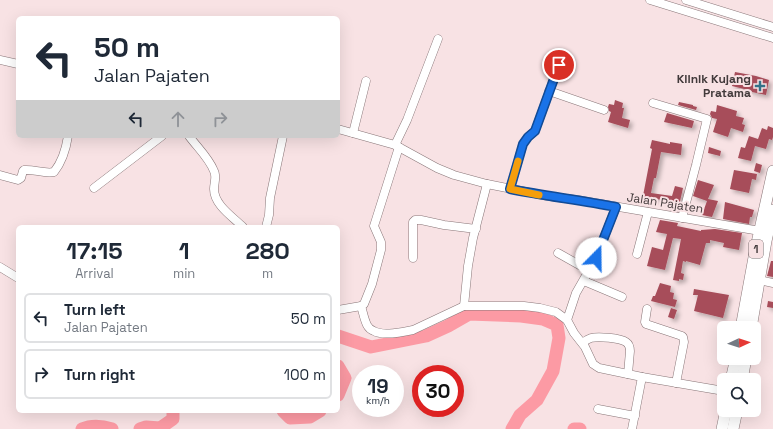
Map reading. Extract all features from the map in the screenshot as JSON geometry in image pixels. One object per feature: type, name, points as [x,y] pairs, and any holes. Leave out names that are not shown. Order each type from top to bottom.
[{"type":"highway","name":"1","points":[[752,321],[767,232],[773,171]]},
{"type":"highway","name":"1","points":[[743,321],[773,210]]},
{"type":"highway","points":[[722,429],[725,417]]},
{"type":"highway","points":[[733,429],[736,417]]},
{"type":"street","points":[[650,0],[773,38]]},
{"type":"street","points":[[686,0],[773,27]]},
{"type":"street","points":[[712,19],[715,9]]},
{"type":"street","points":[[341,309],[361,306],[364,304],[372,284],[381,250],[381,242],[374,226],[397,146],[438,40]]},
{"type":"street","points":[[0,60],[16,64]]},
{"type":"street","points":[[510,189],[523,144],[535,131],[559,65]]},
{"type":"street","points":[[352,133],[366,81]]},
{"type":"street","points":[[549,91],[604,110]]},
{"type":"street","points":[[654,103],[707,119],[682,218]]},
{"type":"street","name":"Jalan Pajaten","points":[[340,130],[397,146],[437,168],[461,177],[487,184],[546,196],[767,232]]},
{"type":"street","points":[[0,175],[18,180],[20,179],[24,170],[49,173],[54,172],[65,150],[68,138]]},
{"type":"street","points":[[94,188],[159,138]]},
{"type":"street","points":[[191,138],[214,170],[216,176],[214,189],[215,198],[220,206],[241,225]]},
{"type":"street","points":[[266,225],[282,138]]},
{"type":"street","points":[[464,306],[468,266],[487,184]]},
{"type":"street","points":[[567,320],[576,294],[590,271],[602,245],[616,207]]},
{"type":"street","points":[[637,254],[648,212]]},
{"type":"street","points":[[413,258],[413,222],[415,220],[476,229]]},
{"type":"street","points":[[558,253],[590,271]]},
{"type":"street","points":[[0,268],[16,277]]},
{"type":"street","points":[[759,280],[773,283]]},
{"type":"street","points":[[584,281],[622,297]]},
{"type":"street","points":[[361,306],[367,324],[370,328],[374,332],[382,333],[406,332],[413,330],[464,306],[524,306],[540,308],[556,312],[567,320],[574,333],[587,350],[595,366],[599,368],[717,390]]},
{"type":"street","points":[[647,309],[646,324],[684,338],[676,383]]},
{"type":"street","points":[[582,343],[591,338],[597,337],[622,340],[626,342],[630,347],[628,374]]},
{"type":"street","points":[[632,429],[642,377]]},
{"type":"street","points":[[598,408],[635,416]]},
{"type":"building","points":[[735,72],[769,80],[766,95],[732,86]]},
{"type":"building","points":[[615,100],[623,103],[622,108],[624,108],[622,118],[630,120],[628,128],[608,122],[611,112],[609,111],[608,107],[609,104],[614,105]]},
{"type":"building","points":[[679,102],[693,105],[697,107],[696,110],[678,105]]},
{"type":"building","points":[[717,105],[737,111],[736,116],[744,118],[742,124],[745,125],[743,132],[731,128],[728,137],[713,132],[717,119],[712,118],[710,114],[711,111],[716,112]]},
{"type":"building","points":[[667,113],[694,121],[692,128],[664,122]]},
{"type":"building","points":[[768,126],[773,128],[773,137],[772,140],[769,139],[766,149],[755,146],[751,161],[738,158],[741,147],[745,148],[749,136],[758,139],[762,128],[767,130]]},
{"type":"building","points":[[652,140],[670,144],[670,142],[682,144],[681,155],[661,152],[656,178],[654,178],[651,193],[672,196],[675,186],[683,188],[678,210],[667,207],[668,201],[650,198],[649,202],[642,201],[652,149],[650,148]]},
{"type":"building","points":[[709,147],[721,151],[720,156],[708,153]]},
{"type":"building","points":[[756,163],[762,165],[760,173],[754,171]]},
{"type":"building","points":[[734,170],[757,174],[756,180],[752,179],[749,193],[730,189]]},
{"type":"building","points":[[698,180],[714,185],[708,199],[718,201],[712,217],[702,215],[707,201],[693,196]]},
{"type":"building","points":[[725,202],[754,210],[752,217],[750,217],[749,224],[723,219]]},
{"type":"building","points":[[660,220],[678,223],[677,226],[701,231],[715,229],[742,233],[739,250],[723,247],[724,243],[710,240],[710,243],[706,243],[700,265],[683,261],[681,273],[684,274],[683,280],[673,280],[681,239],[673,238],[665,270],[647,266],[652,247],[663,250],[667,234],[656,232]]},
{"type":"building","points":[[771,261],[773,261],[773,277],[767,276]]},
{"type":"building","points":[[660,283],[671,286],[670,292],[674,293],[673,299],[677,300],[675,307],[651,301],[653,296],[655,296]]},
{"type":"building","points":[[694,289],[729,295],[723,318],[694,311],[698,295],[693,295]]},
{"type":"building","points":[[768,301],[773,302],[773,308],[767,307]]},
{"type":"building","points":[[671,308],[677,310],[674,319],[668,317]]},
{"type":"waterway","points":[[340,337],[371,347],[426,336],[469,314],[521,316],[543,319],[557,325],[559,338],[553,371],[537,400],[520,415],[512,429]]},
{"type":"waterway","points":[[340,369],[345,378],[340,390]]},
{"type":"waterway","points":[[140,429],[146,427],[160,428],[173,419],[173,413]]},
{"type":"waterway","points":[[285,413],[290,418],[310,417],[317,413]]},
{"type":"waterway","points":[[82,429],[97,426],[112,429]]},
{"type":"waterway","points":[[574,429],[580,429]]},
{"type":"slow traffic","points":[[518,161],[510,189],[539,195]]},
{"type":"place","name":"Klinik Kujang Pratama","points":[[760,86]]},
{"type":"route","points":[[559,65],[535,131],[523,144],[510,189],[616,207],[596,258]]}]
